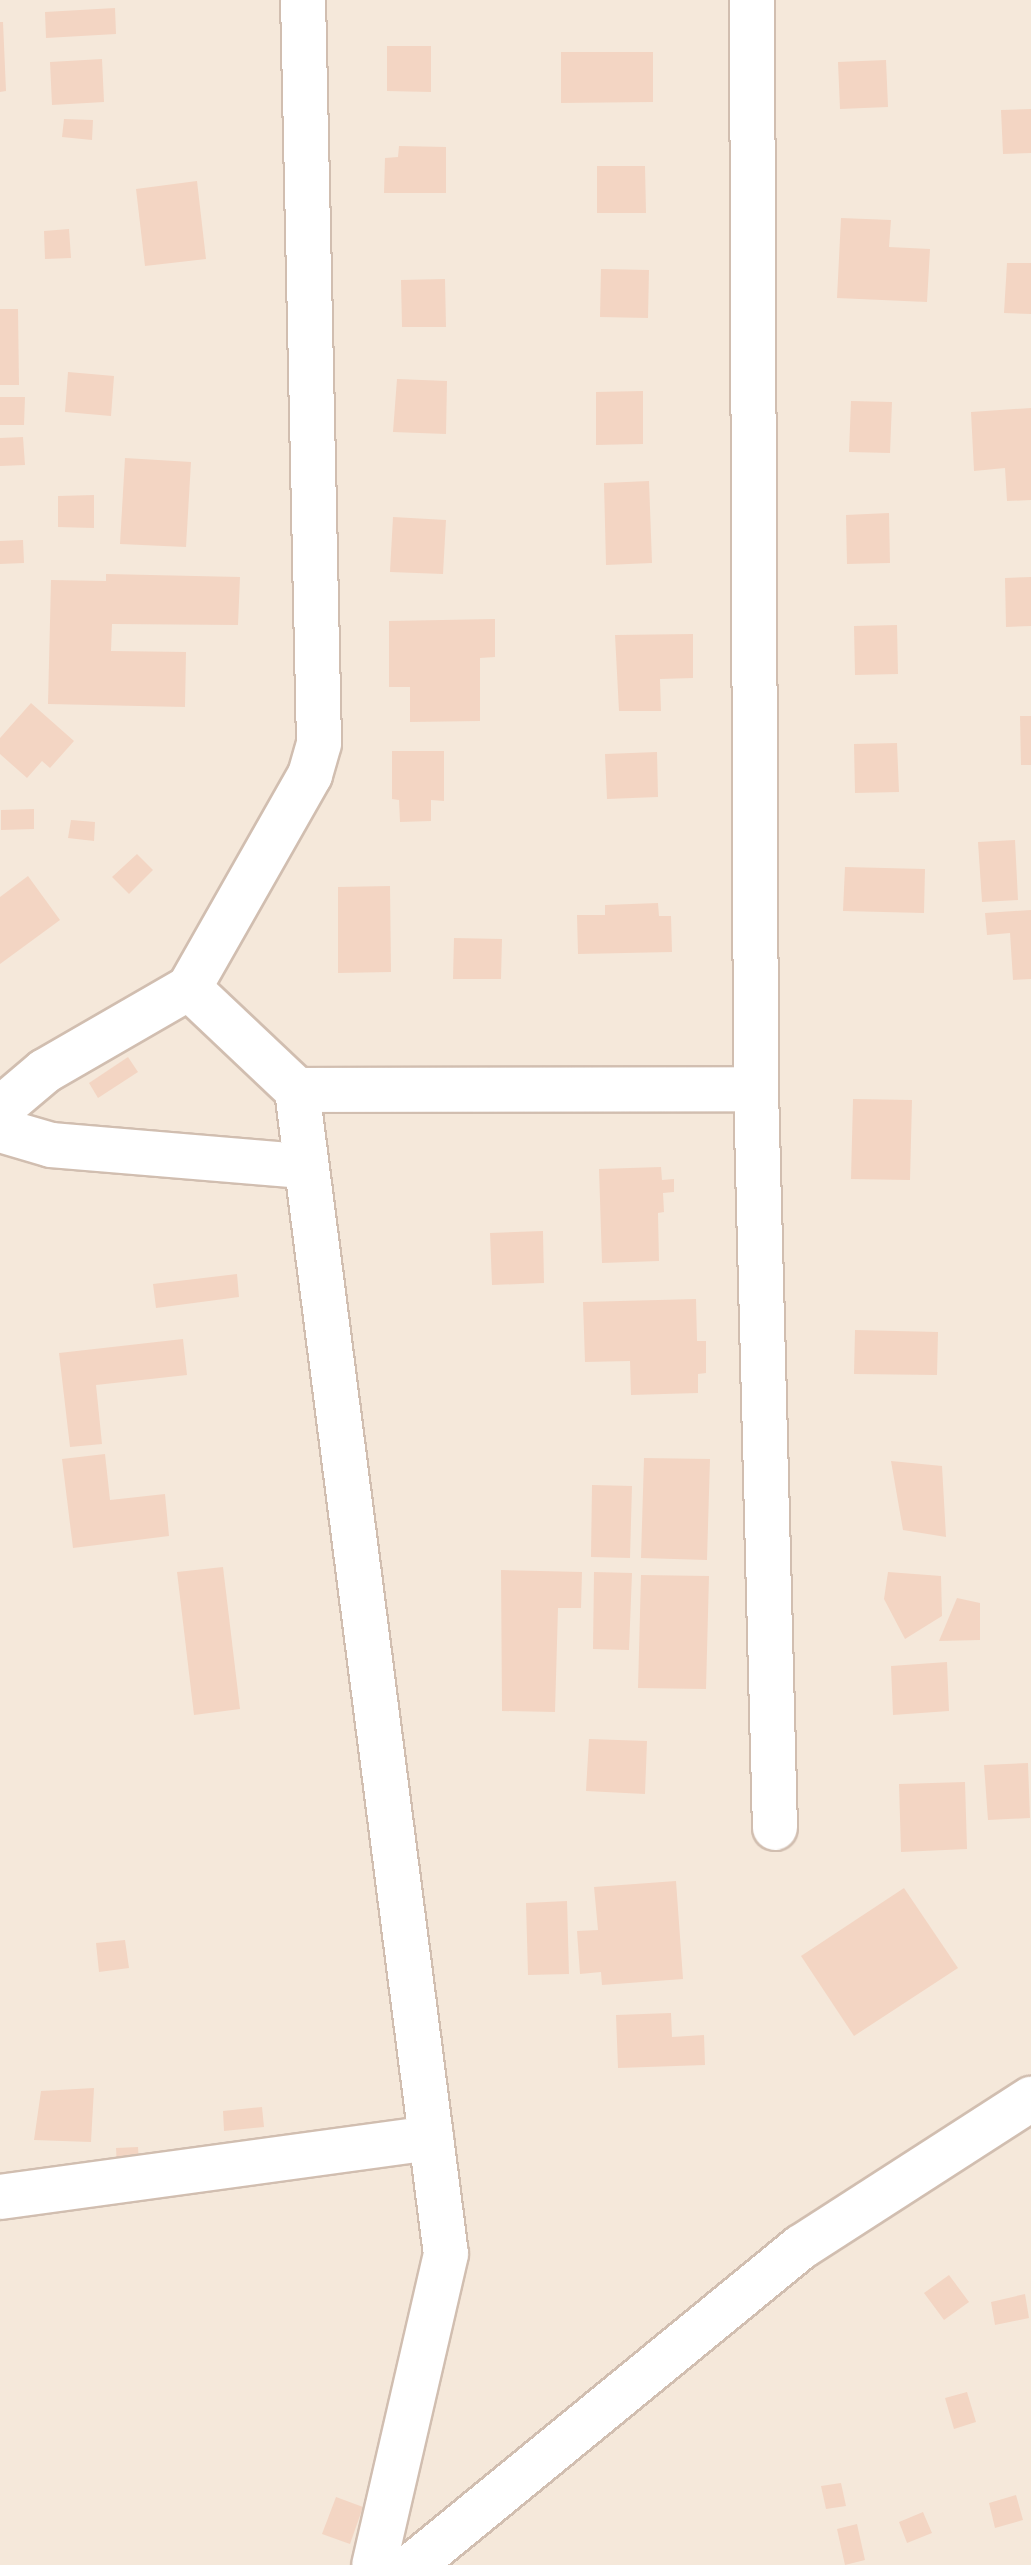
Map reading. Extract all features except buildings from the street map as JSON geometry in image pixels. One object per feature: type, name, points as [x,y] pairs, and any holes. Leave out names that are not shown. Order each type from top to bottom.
[{"type":"street","points":[[0,1109],[45,1071],[189,988],[310,775],[319,743],[303,0]]},
{"type":"street","points":[[752,0],[756,1089],[775,1828]]},
{"type":"street","points":[[189,988],[297,1090],[303,1166],[446,2254],[374,2565]]},
{"type":"street","points":[[297,1090],[756,1089]]},
{"type":"street","points":[[0,1130],[51,1145],[303,1166]]},
{"type":"street","points":[[413,2565],[801,2247],[1031,2099]]},
{"type":"street","points":[[0,2197],[431,2138]]},
{"type":"shaded area","points":[[0,0],[1031,0],[1031,2565],[0,2565]]}]
